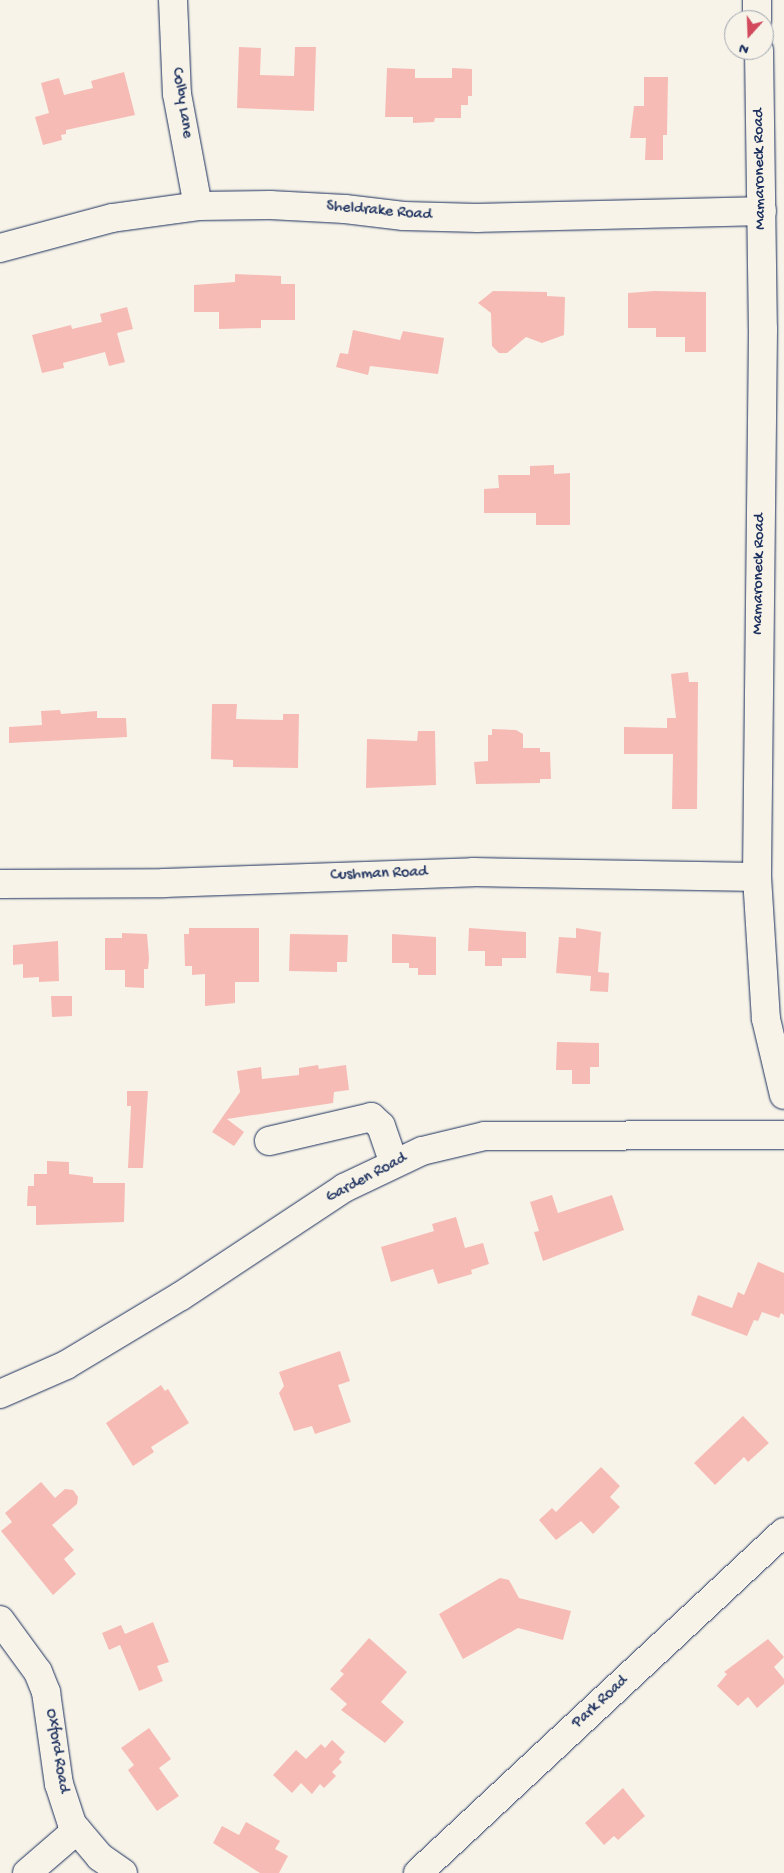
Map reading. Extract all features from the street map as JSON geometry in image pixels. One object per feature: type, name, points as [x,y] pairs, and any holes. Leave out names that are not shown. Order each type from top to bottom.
[{"type":"street","name":"Colby Lane","points":[[173,0],[177,94],[198,206]]},
{"type":"street","name":"Mamaroneck Road","points":[[759,60],[762,211],[757,877],[766,1019],[784,1095]]},
{"type":"street","name":"Sheldrake Road","points":[[0,248],[112,218],[198,206],[270,205],[345,209],[404,216],[478,218],[762,211]]},
{"type":"street","name":"Cushman Road","points":[[0,884],[164,884],[473,872],[757,877]]},
{"type":"street","points":[[269,1141],[371,1118],[381,1126],[394,1163]]},
{"type":"street","name":"Garden Road","points":[[0,1394],[66,1365],[181,1296],[344,1188],[422,1151],[485,1136],[784,1135]]},
{"type":"street","name":"Park Road","points":[[418,1873],[784,1532]]},
{"type":"street","name":"Oxford Road","points":[[0,1620],[38,1672],[46,1692],[59,1784],[77,1830],[100,1858],[123,1873]]},
{"type":"street","points":[[27,1873],[77,1830]]},
{"type":"building","points":[[239,47],[261,48],[260,75],[294,76],[295,47],[316,47],[314,111],[237,108]]},
{"type":"building","points":[[387,68],[415,69],[415,78],[452,78],[452,68],[472,69],[472,96],[468,96],[468,105],[461,105],[461,118],[435,118],[434,122],[413,123],[413,117],[385,117]]},
{"type":"building","points":[[124,72],[135,115],[66,130],[66,134],[61,135],[62,140],[43,145],[35,117],[49,113],[41,83],[59,78],[64,95],[93,88],[91,81]]},
{"type":"building","points":[[644,77],[668,77],[667,135],[663,135],[663,160],[645,160],[646,138],[630,138],[634,106],[644,106]]},
{"type":"building","points":[[235,274],[281,276],[281,284],[295,284],[295,320],[261,320],[261,328],[219,329],[219,312],[194,312],[194,285],[235,282]]},
{"type":"building","points":[[493,291],[547,292],[547,296],[565,297],[564,335],[542,343],[526,337],[507,353],[499,353],[492,346],[491,313],[478,303]]},
{"type":"building","points":[[654,291],[706,292],[706,352],[685,352],[685,337],[656,337],[656,328],[628,328],[628,293]]},
{"type":"building","points":[[127,307],[133,329],[117,333],[125,362],[109,366],[105,352],[63,363],[64,368],[42,373],[32,335],[71,325],[72,329],[102,322],[100,314]]},
{"type":"building","points":[[353,330],[400,340],[403,331],[444,338],[438,374],[370,366],[368,375],[336,367],[340,353],[348,354]]},
{"type":"building","points":[[554,465],[554,474],[570,473],[570,525],[536,525],[536,513],[484,513],[484,489],[499,488],[498,475],[530,475],[530,466]]},
{"type":"building","points":[[688,672],[689,682],[698,682],[697,809],[672,809],[673,754],[624,754],[624,727],[667,728],[667,718],[676,718],[671,674]]},
{"type":"building","points":[[212,704],[237,704],[236,719],[283,720],[283,714],[299,714],[298,768],[233,767],[233,760],[211,759]]},
{"type":"building","points":[[60,710],[61,714],[97,711],[97,718],[126,718],[127,737],[9,743],[9,727],[42,725],[41,711]]},
{"type":"building","points":[[492,729],[516,730],[523,734],[523,748],[540,748],[540,752],[550,752],[551,779],[540,779],[540,783],[476,784],[474,762],[488,761],[488,735],[492,735]]},
{"type":"building","points":[[418,731],[435,731],[436,785],[366,788],[367,739],[417,741]]},
{"type":"building","points":[[189,928],[259,928],[259,982],[235,982],[235,1003],[205,1006],[205,974],[192,975],[192,966],[185,966],[184,934],[189,934]]},
{"type":"building","points":[[469,928],[526,932],[526,958],[502,958],[502,966],[485,966],[485,951],[468,951]]},
{"type":"building","points":[[576,928],[601,932],[598,972],[609,973],[608,992],[590,991],[591,976],[556,973],[559,937],[576,938]]},
{"type":"building","points":[[122,933],[147,934],[149,958],[148,969],[144,969],[144,988],[125,987],[125,970],[105,970],[105,938],[122,938]]},
{"type":"building","points":[[290,934],[348,935],[347,962],[337,962],[337,972],[289,971]]},
{"type":"building","points":[[392,934],[436,937],[436,975],[418,975],[418,968],[409,968],[409,963],[392,963]]},
{"type":"building","points":[[58,941],[59,981],[39,982],[39,977],[23,978],[23,964],[13,965],[13,945]]},
{"type":"building","points":[[51,996],[72,996],[72,1016],[52,1017]]},
{"type":"building","points":[[557,1042],[599,1043],[599,1067],[590,1067],[590,1084],[572,1084],[572,1070],[556,1070]]},
{"type":"building","points":[[318,1065],[319,1069],[346,1065],[349,1090],[334,1092],[333,1103],[227,1119],[244,1132],[234,1146],[212,1132],[240,1092],[237,1071],[261,1067],[262,1079],[299,1075],[299,1068]]},
{"type":"building","points":[[127,1091],[148,1091],[143,1168],[128,1168],[131,1106],[127,1106]]},
{"type":"building","points":[[47,1161],[69,1162],[69,1174],[93,1177],[93,1183],[125,1183],[124,1222],[36,1225],[36,1206],[27,1206],[28,1186],[34,1186],[34,1174],[47,1174]]},
{"type":"building","points":[[552,1195],[558,1213],[612,1195],[624,1230],[543,1261],[534,1232],[539,1231],[530,1202]]},
{"type":"building","points":[[456,1217],[465,1248],[483,1243],[489,1264],[471,1270],[472,1274],[438,1284],[433,1269],[391,1282],[381,1247],[434,1231],[432,1224]]},
{"type":"building","points":[[758,1262],[784,1273],[784,1315],[781,1313],[779,1318],[762,1312],[758,1321],[754,1320],[747,1336],[691,1315],[698,1295],[732,1308],[738,1292],[744,1295]]},
{"type":"building","points":[[340,1351],[350,1381],[338,1385],[351,1422],[315,1434],[312,1426],[294,1431],[279,1393],[284,1386],[279,1372]]},
{"type":"building","points":[[161,1385],[165,1391],[168,1389],[189,1423],[151,1447],[154,1452],[133,1466],[106,1423]]},
{"type":"building","points":[[743,1416],[769,1443],[748,1462],[744,1457],[715,1485],[694,1463]]},
{"type":"building","points":[[601,1467],[620,1486],[610,1497],[620,1507],[593,1534],[581,1521],[556,1540],[539,1520],[552,1508],[556,1512]]},
{"type":"building","points":[[41,1482],[55,1498],[65,1489],[73,1490],[78,1497],[77,1504],[52,1525],[74,1550],[64,1559],[76,1574],[53,1595],[1,1531],[12,1522],[5,1513]]},
{"type":"building","points":[[500,1578],[509,1580],[519,1598],[571,1611],[563,1640],[518,1628],[463,1659],[439,1614]]},
{"type":"building","points":[[153,1622],[169,1662],[157,1666],[163,1681],[139,1691],[120,1645],[109,1650],[102,1633],[121,1625],[125,1634]]},
{"type":"building","points":[[369,1638],[407,1672],[381,1702],[404,1722],[385,1743],[341,1710],[347,1704],[330,1689],[344,1674],[340,1671]]},
{"type":"building","points":[[768,1639],[784,1657],[774,1667],[784,1679],[784,1684],[757,1708],[748,1697],[738,1706],[717,1686],[727,1674],[724,1672]]},
{"type":"building","points":[[149,1728],[171,1759],[159,1768],[179,1796],[157,1811],[128,1770],[134,1765],[121,1748]]},
{"type":"building","points":[[332,1740],[345,1752],[339,1759],[342,1762],[332,1772],[336,1776],[324,1788],[320,1784],[312,1794],[301,1783],[292,1793],[273,1775],[296,1750],[306,1759],[321,1744],[325,1748]]},
{"type":"building","points":[[623,1788],[645,1816],[618,1840],[614,1836],[604,1845],[585,1823]]},
{"type":"building","points":[[246,1822],[280,1841],[275,1849],[288,1856],[279,1873],[260,1873],[213,1843],[222,1826],[239,1835]]}]
